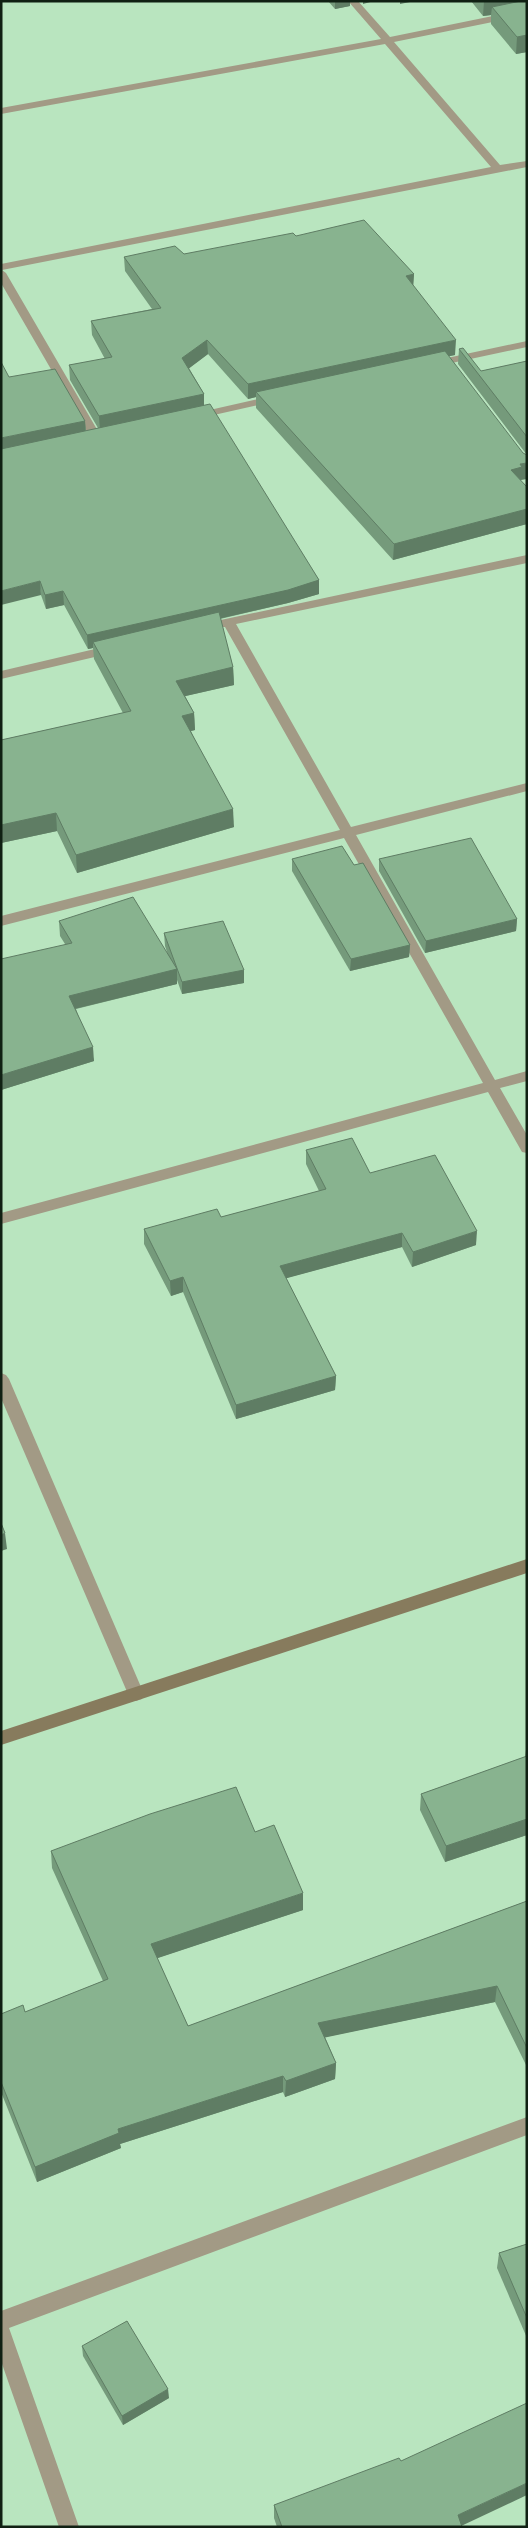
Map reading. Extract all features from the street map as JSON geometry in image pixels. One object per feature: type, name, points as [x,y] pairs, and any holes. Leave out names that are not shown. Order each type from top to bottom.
[{"type":"street","points":[[353,1],[498,169]]},
{"type":"street","points":[[1,111],[386,41],[527,12]]},
{"type":"street","points":[[1,267],[527,164]]},
{"type":"street","points":[[1,273],[96,438]]},
{"type":"street","points":[[418,367],[450,364],[527,344]]},
{"type":"street","points":[[184,418],[291,395]]},
{"type":"street","points":[[209,626],[527,559]]},
{"type":"street","points":[[228,622],[527,1148]]},
{"type":"street","points":[[1,675],[124,646]]},
{"type":"street","points":[[1,921],[527,787]]},
{"type":"street","points":[[1,1219],[527,1076]]},
{"type":"street","points":[[1,1379],[136,1694]]},
{"type":"street","points":[[1,1738],[527,1566]]},
{"type":"street","points":[[1,2321],[527,2126]]},
{"type":"street","points":[[1,2332],[69,2527]]},
{"type":"building","points":[[527,1],[527,35],[517,37],[492,7]]},
{"type":"building","points":[[364,220],[414,274],[406,276],[456,340],[248,384],[207,340],[182,358],[204,394],[99,416],[69,365],[112,357],[91,321],[161,308],[124,257],[175,246],[184,254],[293,233],[296,236]]},
{"type":"building","points":[[463,348],[481,371],[527,361],[527,437],[459,349]]},
{"type":"building","points":[[445,351],[523,453],[527,455],[527,463],[520,464],[522,467],[511,470],[527,487],[527,509],[394,544],[256,392]]},
{"type":"building","points":[[1,362],[9,377],[55,369],[85,421],[1,438]]},
{"type":"building","points":[[210,404],[319,580],[288,590],[87,635],[63,591],[45,595],[40,581],[1,591],[1,449]]},
{"type":"building","points":[[219,612],[233,667],[176,681],[194,713],[182,716],[233,809],[76,855],[56,813],[1,825],[1,740],[131,711],[93,642]]},
{"type":"building","points":[[471,838],[517,919],[426,941],[379,859]]},
{"type":"building","points":[[342,846],[354,865],[363,863],[410,945],[351,959],[292,859]]},
{"type":"building","points":[[133,897],[177,969],[69,996],[93,1047],[1,1075],[1,959],[72,943],[59,921]]},
{"type":"building","points":[[223,921],[244,970],[182,982],[164,933]]},
{"type":"building","points":[[352,1138],[370,1173],[435,1155],[477,1231],[413,1252],[402,1233],[280,1266],[336,1376],[236,1405],[183,1277],[170,1281],[144,1229],[217,1209],[221,1217],[326,1189],[306,1150]]},
{"type":"building","points":[[1,1523],[5,1533],[1,1535]]},
{"type":"building","points":[[527,1756],[527,1819],[446,1846],[421,1794]]},
{"type":"building","points":[[236,1787],[255,1832],[274,1825],[303,1893],[151,1944],[188,2026],[527,1901],[527,2048],[497,1986],[318,2023],[336,2063],[286,2081],[283,2076],[118,2129],[119,2133],[35,2167],[1,2082],[1,2014],[23,2005],[25,2012],[108,1979],[51,1851],[150,1814]]},
{"type":"building","points":[[527,2244],[527,2318],[499,2253]]},
{"type":"building","points":[[127,2321],[168,2389],[122,2416],[82,2346]]},
{"type":"building","points":[[527,2403],[527,2483],[458,2515],[462,2527],[282,2527],[274,2505],[399,2458],[401,2461]]}]
